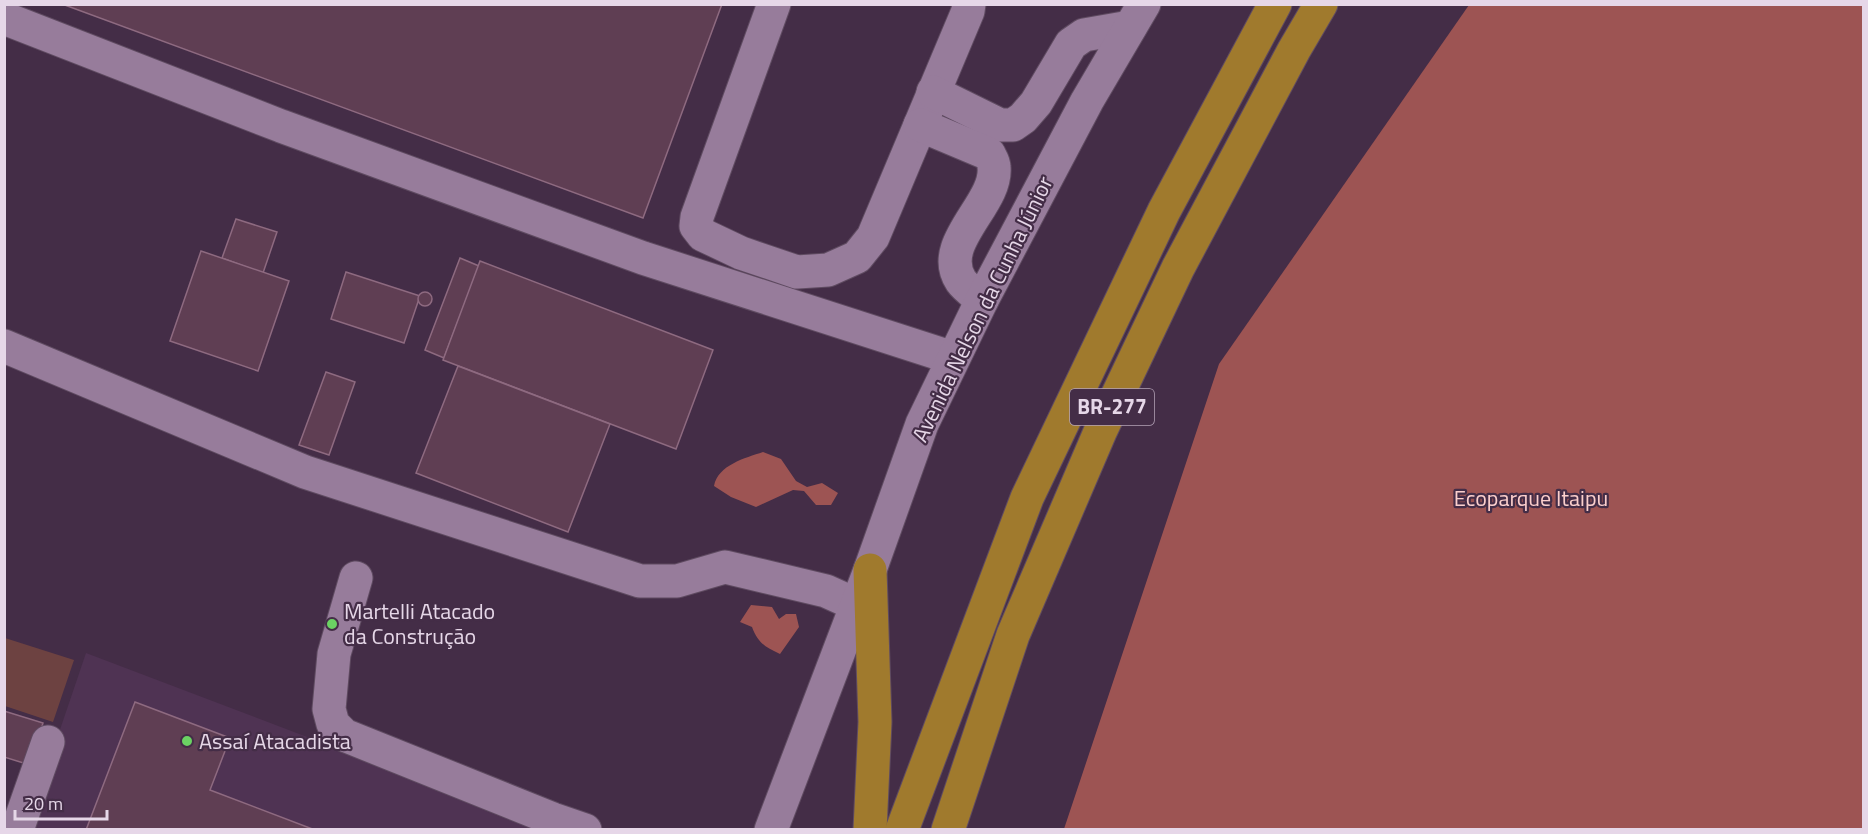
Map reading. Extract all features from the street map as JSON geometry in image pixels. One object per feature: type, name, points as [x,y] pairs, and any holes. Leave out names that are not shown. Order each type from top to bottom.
[{"type":"highway","name":"BR-277","points":[[902,830],[1027,498],[1164,211],[1275,4]]},
{"type":"highway","name":"BR-277","points":[[948,830],[1013,635],[1100,432],[1179,268],[1294,50],[1321,4]]},
{"type":"highway","points":[[870,570],[875,722],[870,830]]},
{"type":"street","points":[[774,4],[697,217],[696,226],[703,234],[741,253],[797,272],[828,270],[857,257],[873,237],[969,4]]},
{"type":"street","points":[[920,125],[995,139],[1023,118],[1036,103],[1071,44],[1084,35],[1137,16]]},
{"type":"street","name":"Avenida Nelson da Cunha Júnior","points":[[771,830],[870,570],[922,424],[982,300],[1086,101],[1137,16]]},
{"type":"street","points":[[4,18],[281,126],[643,258],[953,358]]},
{"type":"street","points":[[933,92],[995,139]]},
{"type":"street","points":[[982,300],[962,282],[955,266],[955,252],[990,188],[994,176],[995,139]]},
{"type":"street","points":[[4,346],[305,472],[640,581],[677,581],[725,567],[826,591],[856,605]]},
{"type":"street","points":[[357,578],[334,654],[328,709],[333,724],[344,735],[585,830]]},
{"type":"street","points":[[17,830],[48,742]]},
{"type":"shaded area","points":[[5,638],[74,660],[53,722],[5,706]]},
{"type":"shaded area","name":"Assaí Atacadista","points":[[86,653],[549,829],[26,830]]},
{"type":"green space","name":"Ecoparque Itaipu","points":[[1469,5],[1863,5],[1863,829],[1064,829],[1219,364]]},
{"type":"green space","points":[[763,452],[781,459],[796,481],[807,487],[822,483],[838,493],[831,505],[816,505],[804,491],[793,490],[756,507],[731,497],[714,486],[721,473],[733,463]]},
{"type":"green space","points":[[751,605],[772,607],[779,619],[786,614],[796,614],[799,627],[780,654],[763,644],[752,627],[740,622]]},
{"type":"building","points":[[62,4],[722,4],[643,218]]},
{"type":"building","points":[[236,219],[277,232],[263,273],[222,258]]},
{"type":"building","points":[[201,251],[289,281],[258,371],[170,341]]},
{"type":"building","points":[[460,258],[479,266],[444,358],[425,350]]},
{"type":"building","points":[[480,261],[713,350],[676,449],[443,360]]},
{"type":"building","points":[[346,272],[420,296],[404,343],[331,319]]},
{"type":"building","points":[[425,292],[430,294],[432,299],[430,304],[425,306],[420,304],[418,299],[420,294]]},
{"type":"building","points":[[458,366],[610,424],[568,532],[416,473]]},
{"type":"building","points":[[326,372],[355,382],[329,455],[299,445]]},
{"type":"building","points":[[135,702],[230,738],[210,790],[315,830],[86,830]]},
{"type":"building","points":[[4,711],[43,723],[30,765],[4,757]]},
{"type":"place","name":"Martelli Atacado da Construção","points":[[332,624]]},
{"type":"place","name":"Assaí Atacadista","points":[[187,741]]}]
